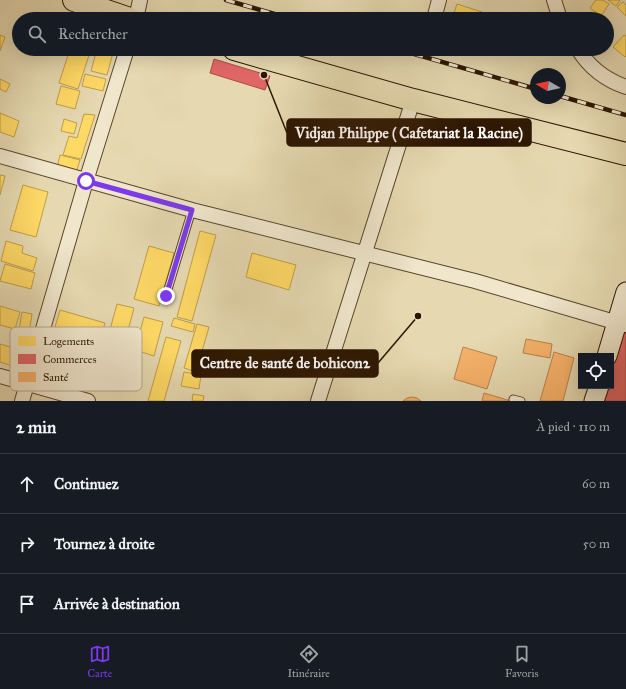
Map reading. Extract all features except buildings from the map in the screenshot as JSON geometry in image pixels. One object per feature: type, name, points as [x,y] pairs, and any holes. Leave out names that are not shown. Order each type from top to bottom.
[{"type":"highway","points":[[74,0],[109,12]]},
{"type":"highway","points":[[259,56],[413,100],[626,154]]},
{"type":"main road","points":[[609,353],[622,324],[626,292]]},
{"type":"main road","points":[[594,401],[597,389]]},
{"type":"street","points":[[137,12],[140,0]]},
{"type":"street","points":[[436,12],[439,0]]},
{"type":"street","points":[[554,0],[558,12]]},
{"type":"street","points":[[43,327],[125,56]]},
{"type":"street","points":[[584,56],[594,69],[614,83],[626,87]]},
{"type":"street","points":[[318,401],[413,100]]},
{"type":"street","points":[[0,156],[192,210],[366,252],[474,281],[622,324]]},
{"type":"street","points":[[0,376],[10,379]]},
{"type":"street","points":[[22,401],[24,391]]},
{"type":"street","points":[[52,391],[88,401]]},
{"type":"lane","points":[[166,296],[192,210]]},
{"type":"lane","points":[[513,399],[522,401]]},
{"type":"railway","points":[[226,0],[268,12]]},
{"type":"railway","points":[[421,56],[530,87]]},
{"type":"railway","points":[[566,98],[626,115]]},
{"type":"place","name":"Vidjan Philippe ( Cafetariat la Racine)","points":[[264,75]]},
{"type":"place","name":"Centre de santé de bohicon2","points":[[418,316]]},
{"type":"route","points":[[86,181],[192,210],[166,296]]}]
